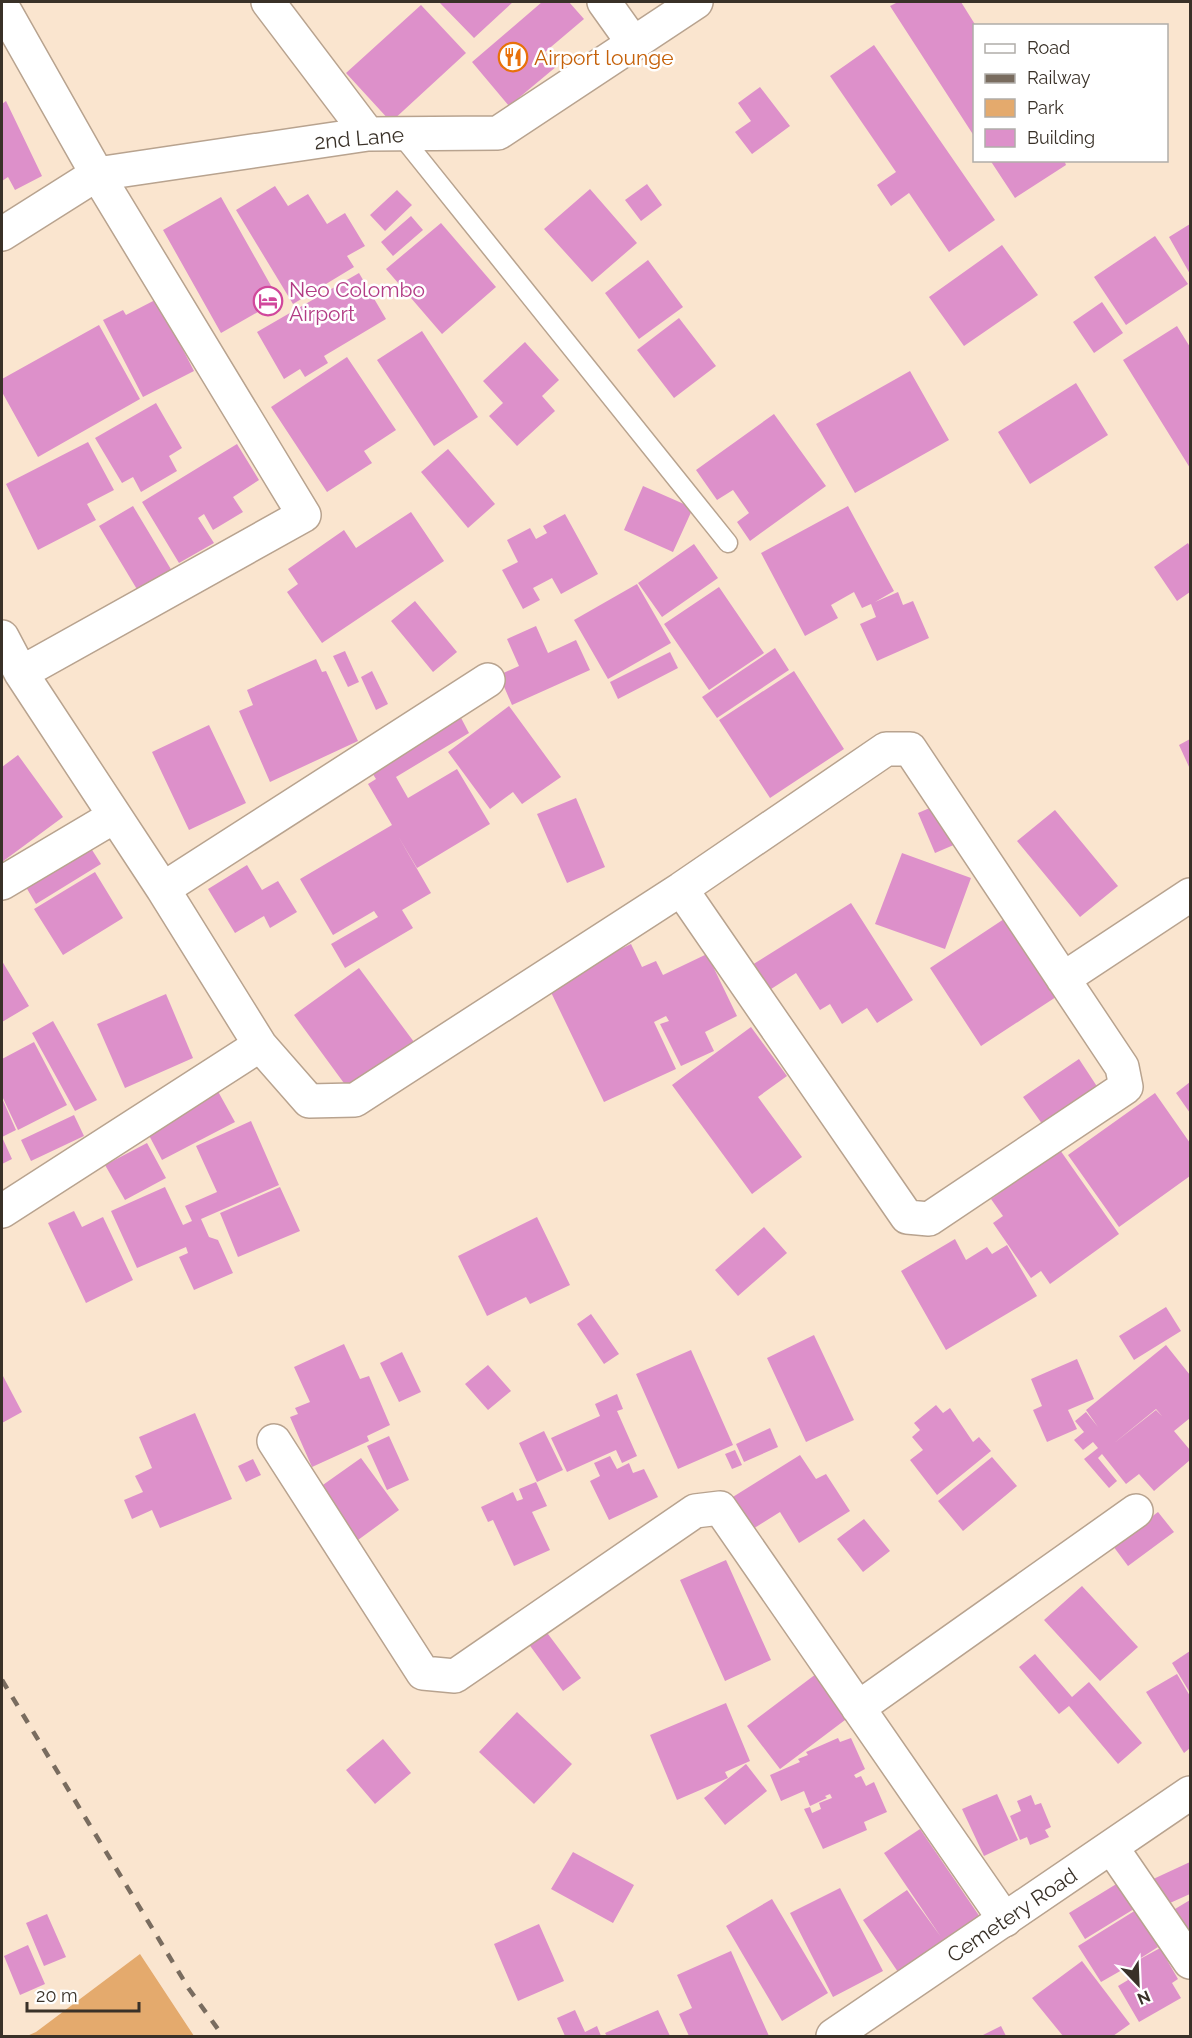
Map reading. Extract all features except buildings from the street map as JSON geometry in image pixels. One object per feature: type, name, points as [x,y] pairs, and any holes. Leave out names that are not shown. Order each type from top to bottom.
[{"type":"street","points":[[268,2],[384,134]]},
{"type":"street","points":[[604,2],[634,44]]},
{"type":"street","name":"2nd Lane","points":[[2,234],[97,174],[384,134],[498,133],[696,2]]},
{"type":"street","points":[[2,6],[97,174],[304,515],[21,673]]},
{"type":"street","points":[[2,637],[21,673],[163,889],[260,1045],[309,1101],[355,1100],[681,890],[886,749],[910,748],[1122,1067],[1126,1087],[929,1220],[908,1217],[681,890]]},
{"type":"street","points":[[163,889],[488,680]]},
{"type":"street","points":[[2,883],[115,816]]},
{"type":"street","points":[[1063,979],[1191,895]]},
{"type":"street","points":[[2,1211],[260,1045]]},
{"type":"street","points":[[274,1441],[423,1673],[455,1676],[695,1511],[720,1508],[1005,1920]]},
{"type":"street","points":[[858,1708],[1136,1511]]},
{"type":"street","name":"Cemetery Road","points":[[833,2037],[1191,1793]]},
{"type":"street","points":[[1112,1848],[1191,1962]]},
{"type":"lane","points":[[384,134],[728,543]]},
{"type":"green space","points":[[140,1954],[194,2036],[27,2036],[36,2032]]},
{"type":"railway","points":[[2,1680],[189,1989],[223,2036]]},
{"type":"place","name":"Airport lounge","points":[[513,57]]},
{"type":"place","name":"Neo Colombo Airport","points":[[268,301]]}]
